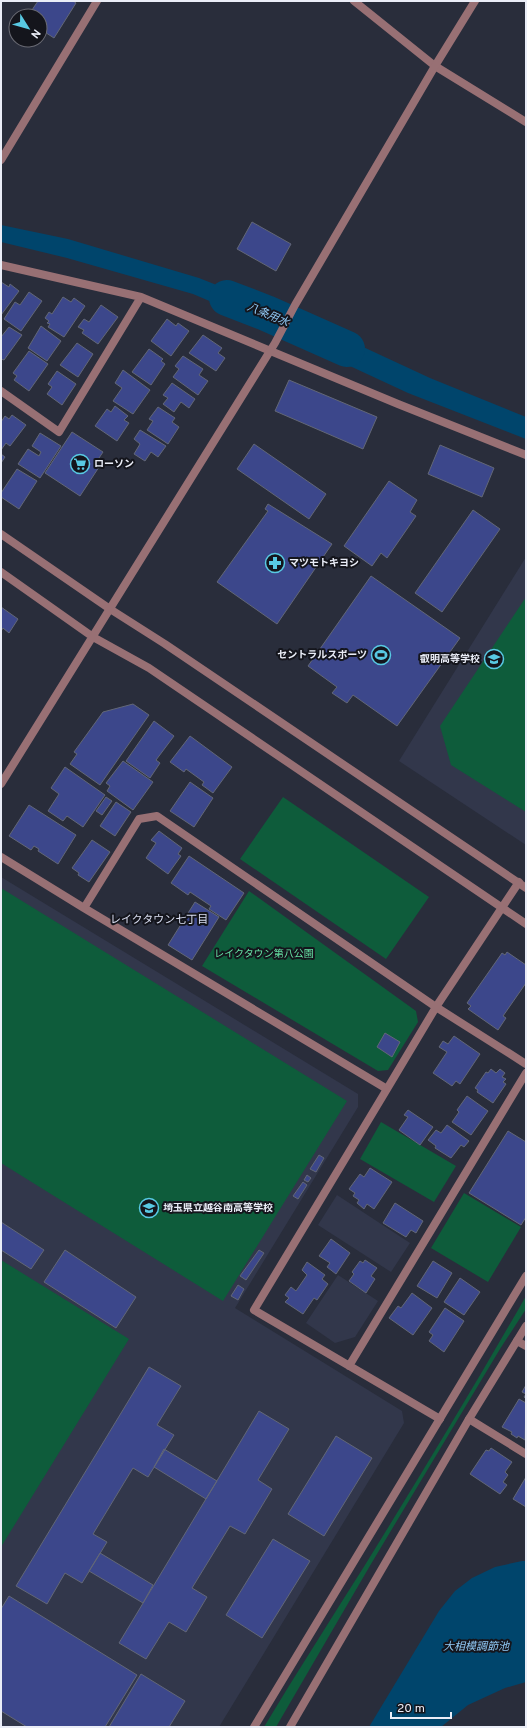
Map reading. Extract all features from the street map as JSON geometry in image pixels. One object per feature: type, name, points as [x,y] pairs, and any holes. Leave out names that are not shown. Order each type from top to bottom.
[{"type":"street","points":[[1,160],[97,1]]},
{"type":"street","points":[[354,1],[435,66],[526,122]]},
{"type":"street","points":[[1,784],[269,351],[435,66],[475,1]]},
{"type":"street","points":[[1,265],[141,297],[269,351],[526,455]]},
{"type":"street","points":[[1,392],[59,432],[141,297]]},
{"type":"street","points":[[1,534],[110,609],[165,644],[526,888]]},
{"type":"street","points":[[1,572],[93,637],[149,668],[526,924]]},
{"type":"street","points":[[84,908],[138,819],[157,816],[436,1007],[526,1064]]},
{"type":"street","points":[[1,857],[387,1089]]},
{"type":"street","points":[[440,1419],[254,1310],[436,1007],[519,882]]},
{"type":"street","points":[[349,1366],[526,1073]]},
{"type":"street","points":[[254,1727],[526,1276]]},
{"type":"street","points":[[290,1727],[469,1419],[526,1326]]},
{"type":"street","points":[[516,1341],[526,1346]]},
{"type":"street","points":[[469,1419],[526,1454]]},
{"type":"shaded area","name":"叡明高等学校","points":[[526,557],[526,845],[399,761]]},
{"type":"shaded area","name":"埼玉県立越谷南高等学校","points":[[1,877],[358,1094],[358,1107],[235,1308],[402,1411],[404,1423],[219,1727],[1,1726]]},
{"type":"shaded area","points":[[337,1195],[410,1243],[391,1272],[318,1225]]},
{"type":"shaded area","points":[[338,1275],[378,1301],[355,1337],[335,1343],[306,1323]]},
{"type":"green space","points":[[526,597],[526,812],[451,765],[440,726]]},
{"type":"green space","points":[[283,797],[429,897],[386,959],[240,859]]},
{"type":"green space","points":[[1,888],[347,1101],[223,1301],[1,1163]]},
{"type":"green space","name":"レイクタウン第八公園","points":[[249,891],[416,1011],[418,1022],[388,1070],[378,1071],[202,966]]},
{"type":"green space","points":[[381,1122],[456,1166],[434,1202],[360,1159]]},
{"type":"green space","points":[[464,1193],[521,1227],[488,1282],[431,1248]]},
{"type":"green space","points":[[1,1260],[129,1339],[1,1547]]},
{"type":"green space","points":[[526,1296],[526,1309],[500,1349],[371,1564],[276,1727],[264,1727],[426,1465]]},
{"type":"water","points":[[1,225],[68,239],[199,278],[277,309],[266,325],[193,294],[67,258],[1,242]]},
{"type":"water","points":[[305,320],[430,378],[526,417],[526,439],[408,393],[296,341]]},
{"type":"water","name":"大相模調節池","points":[[526,1561],[526,1682],[505,1688],[468,1705],[441,1727],[369,1727],[439,1611],[455,1591],[472,1578],[495,1567]]},
{"type":"building","points":[[38,1],[73,1],[76,3],[54,38],[48,34],[48,8],[33,8]]},
{"type":"building","points":[[252,222],[291,244],[276,271],[237,249]]},
{"type":"building","points":[[1,282],[9,287],[10,284],[19,291],[1,315]]},
{"type":"building","points":[[29,292],[42,301],[21,331],[4,319],[15,302],[20,305]]},
{"type":"building","points":[[63,297],[71,302],[74,298],[85,306],[64,337],[48,327],[50,324],[47,323],[49,321],[45,318],[49,312],[52,314]]},
{"type":"building","points":[[101,305],[118,317],[98,344],[82,333],[84,330],[78,327],[84,319],[89,322]]},
{"type":"building","points":[[167,319],[176,326],[178,323],[189,331],[171,356],[151,341]]},
{"type":"building","points":[[41,326],[61,341],[47,361],[28,348]]},
{"type":"building","points":[[9,327],[22,335],[4,360],[1,359],[1,337]]},
{"type":"building","points":[[203,335],[222,348],[218,353],[225,358],[216,371],[189,353]]},
{"type":"building","points":[[77,343],[93,354],[78,377],[60,365]]},
{"type":"building","points":[[149,349],[163,359],[161,361],[165,364],[151,385],[132,372]]},
{"type":"building","points":[[29,351],[48,364],[29,391],[14,380],[17,376],[13,373]]},
{"type":"building","points":[[183,356],[203,369],[199,375],[208,381],[198,395],[173,377],[179,369],[175,366]]},
{"type":"building","points":[[123,370],[150,390],[133,414],[113,401],[122,388],[115,383]]},
{"type":"building","points":[[57,371],[76,384],[62,405],[47,394],[52,387],[48,384]]},
{"type":"building","points":[[289,380],[377,417],[363,449],[275,411]]},
{"type":"building","points":[[172,383],[195,399],[189,408],[181,402],[174,412],[163,404],[168,398],[163,395]]},
{"type":"building","points":[[115,406],[128,416],[124,420],[129,423],[117,441],[95,426],[107,409],[111,412]]},
{"type":"building","points":[[158,407],[175,418],[172,422],[179,427],[168,444],[147,430],[153,421],[149,419]]},
{"type":"building","points":[[12,415],[26,425],[10,446],[6,443],[1,450],[1,422],[5,416],[9,419]]},
{"type":"building","points":[[140,430],[166,446],[158,457],[151,452],[145,461],[134,454],[140,444],[134,439]]},
{"type":"building","points":[[72,432],[103,452],[97,461],[101,464],[80,496],[45,473]]},
{"type":"building","points":[[40,433],[61,446],[40,478],[18,464],[28,449],[39,456],[41,452],[32,446]]},
{"type":"building","points":[[254,444],[326,494],[309,519],[237,469]]},
{"type":"building","points":[[440,445],[494,468],[482,497],[428,474]]},
{"type":"building","points":[[1,454],[5,457],[1,463]]},
{"type":"building","points":[[17,469],[37,481],[19,509],[1,497],[1,493]]},
{"type":"building","points":[[389,481],[417,500],[410,512],[416,516],[387,558],[381,553],[372,566],[344,546]]},
{"type":"building","name":"マツモトキヨシ","points":[[268,504],[332,544],[277,624],[217,582],[268,511],[265,509]]},
{"type":"building","points":[[473,510],[500,529],[442,612],[415,593]]},
{"type":"building","points":[[371,576],[460,638],[397,726],[353,695],[347,703],[332,693],[337,687],[308,666]]},
{"type":"building","points":[[1,607],[18,619],[9,633],[3,628],[1,631]]},
{"type":"building","points":[[133,704],[149,715],[100,785],[70,764],[77,754],[74,752],[103,712]]},
{"type":"building","points":[[154,721],[174,736],[156,760],[160,763],[150,778],[126,761]]},
{"type":"building","points":[[190,736],[232,767],[213,793],[202,785],[204,782],[186,769],[184,772],[170,762]]},
{"type":"building","points":[[123,761],[153,782],[133,810],[107,791],[110,786],[106,783]]},
{"type":"building","points":[[65,767],[105,795],[83,827],[67,816],[63,821],[48,811],[59,794],[51,788]]},
{"type":"building","points":[[190,782],[213,798],[194,827],[170,811]]},
{"type":"building","points":[[106,797],[112,801],[102,815],[96,811]]},
{"type":"building","points":[[116,802],[131,812],[115,836],[100,826]]},
{"type":"building","points":[[29,805],[76,835],[58,864],[38,851],[39,849],[34,846],[31,850],[9,836]]},
{"type":"building","points":[[159,831],[182,848],[178,854],[181,856],[168,874],[146,858],[156,843],[151,840]]},
{"type":"building","points":[[92,840],[110,852],[89,882],[78,875],[79,873],[72,868]]},
{"type":"building","points":[[189,856],[244,893],[226,920],[209,909],[211,906],[190,892],[188,895],[171,883]]},
{"type":"building","points":[[195,902],[219,917],[192,960],[168,945]]},
{"type":"building","points":[[507,952],[526,965],[526,983],[503,1016],[506,1018],[498,1030],[468,1009],[471,1006],[467,1003],[502,953],[505,955]]},
{"type":"building","points":[[385,1033],[400,1042],[392,1057],[377,1047]]},
{"type":"building","points":[[454,1036],[480,1054],[460,1084],[456,1081],[452,1086],[433,1073],[447,1052],[439,1047],[443,1041],[448,1044]]},
{"type":"building","points":[[491,1069],[496,1073],[500,1069],[505,1073],[502,1077],[506,1079],[503,1082],[506,1084],[493,1103],[477,1092],[478,1090],[475,1088],[486,1072],[488,1073]]},
{"type":"building","points":[[467,1096],[488,1111],[471,1135],[452,1122],[459,1112],[457,1110]]},
{"type":"building","points":[[408,1110],[433,1127],[420,1145],[399,1130],[408,1117],[404,1115]]},
{"type":"building","points":[[447,1125],[469,1141],[464,1147],[461,1145],[451,1158],[435,1148],[436,1146],[428,1140],[436,1130],[441,1133]]},
{"type":"building","points":[[508,1131],[526,1142],[526,1217],[521,1225],[469,1193]]},
{"type":"building","points":[[319,1155],[324,1158],[316,1172],[310,1169]]},
{"type":"building","points":[[370,1168],[392,1182],[374,1209],[367,1204],[364,1209],[357,1203],[359,1200],[353,1196],[355,1193],[349,1189],[360,1174],[364,1177]]},
{"type":"building","points":[[307,1175],[311,1178],[308,1182],[304,1180]]},
{"type":"building","points":[[303,1182],[307,1185],[298,1199],[293,1196]]},
{"type":"building","points":[[395,1203],[423,1221],[416,1233],[411,1230],[406,1237],[383,1223]]},
{"type":"building","points":[[1,1222],[44,1250],[31,1269],[1,1250]]},
{"type":"building","points":[[331,1239],[350,1253],[336,1274],[327,1267],[330,1263],[319,1256]]},
{"type":"building","points":[[65,1250],[136,1297],[116,1328],[44,1282]]},
{"type":"building","points":[[259,1250],[264,1253],[246,1280],[240,1276]]},
{"type":"building","points":[[365,1260],[377,1268],[371,1276],[375,1279],[366,1293],[349,1281],[354,1274],[352,1272],[360,1261],[363,1263]]},
{"type":"building","points":[[433,1261],[452,1273],[437,1298],[417,1286]]},
{"type":"building","points":[[307,1262],[325,1275],[322,1279],[328,1284],[317,1300],[314,1298],[303,1314],[285,1302],[289,1298],[285,1295],[291,1287],[296,1291],[307,1275],[302,1270]]},
{"type":"building","points":[[460,1278],[480,1292],[464,1315],[444,1302]]},
{"type":"building","points":[[238,1285],[244,1289],[238,1300],[231,1296]]},
{"type":"building","points":[[412,1293],[432,1308],[413,1335],[389,1318],[398,1306],[401,1308]]},
{"type":"building","points":[[445,1308],[464,1321],[444,1352],[429,1341],[433,1335],[429,1332]]},
{"type":"building","points":[[149,1367],[181,1386],[157,1425],[174,1435],[148,1477],[133,1468],[93,1534],[107,1542],[82,1583],[65,1573],[47,1604],[16,1586]]},
{"type":"building","points":[[526,1385],[526,1394],[522,1392]]},
{"type":"building","points":[[519,1399],[526,1403],[525,1440],[518,1436],[517,1438],[511,1434],[512,1432],[502,1427]]},
{"type":"building","points":[[259,1411],[289,1429],[258,1480],[272,1489],[245,1534],[230,1526],[192,1588],[207,1597],[186,1632],[169,1622],[146,1659],[119,1643]]},
{"type":"building","points":[[336,1436],[372,1458],[324,1536],[288,1514]]},
{"type":"building","points":[[491,1448],[512,1462],[505,1472],[508,1475],[503,1482],[507,1485],[500,1494],[470,1474],[486,1450],[489,1451]]},
{"type":"building","points":[[164,1449],[217,1481],[206,1499],[154,1467]]},
{"type":"building","points":[[526,1477],[526,1507],[513,1499]]},
{"type":"building","points":[[273,1539],[310,1561],[262,1638],[226,1615]]},
{"type":"building","points":[[100,1553],[153,1585],[143,1603],[89,1571]]},
{"type":"building","points":[[9,1596],[137,1675],[105,1727],[27,1727],[1,1711],[1,1609]]},
{"type":"building","points":[[141,1674],[185,1701],[169,1727],[109,1727]]},
{"type":"waterway","name":"八条用水","points":[[227,298],[266,313],[347,349]]},
{"type":"place","name":"ローソン","points":[[80,464]]},
{"type":"place","name":"マツモトキヨシ","points":[[275,563]]},
{"type":"place","name":"セントラルスポーツ","points":[[381,655]]},
{"type":"place","name":"叡明高等学校","points":[[494,659]]},
{"type":"place","name":"埼玉県立越谷南高等学校","points":[[149,1208]]},
{"type":"district","name":"レイクタウン七丁目","points":[[159,920]]}]
